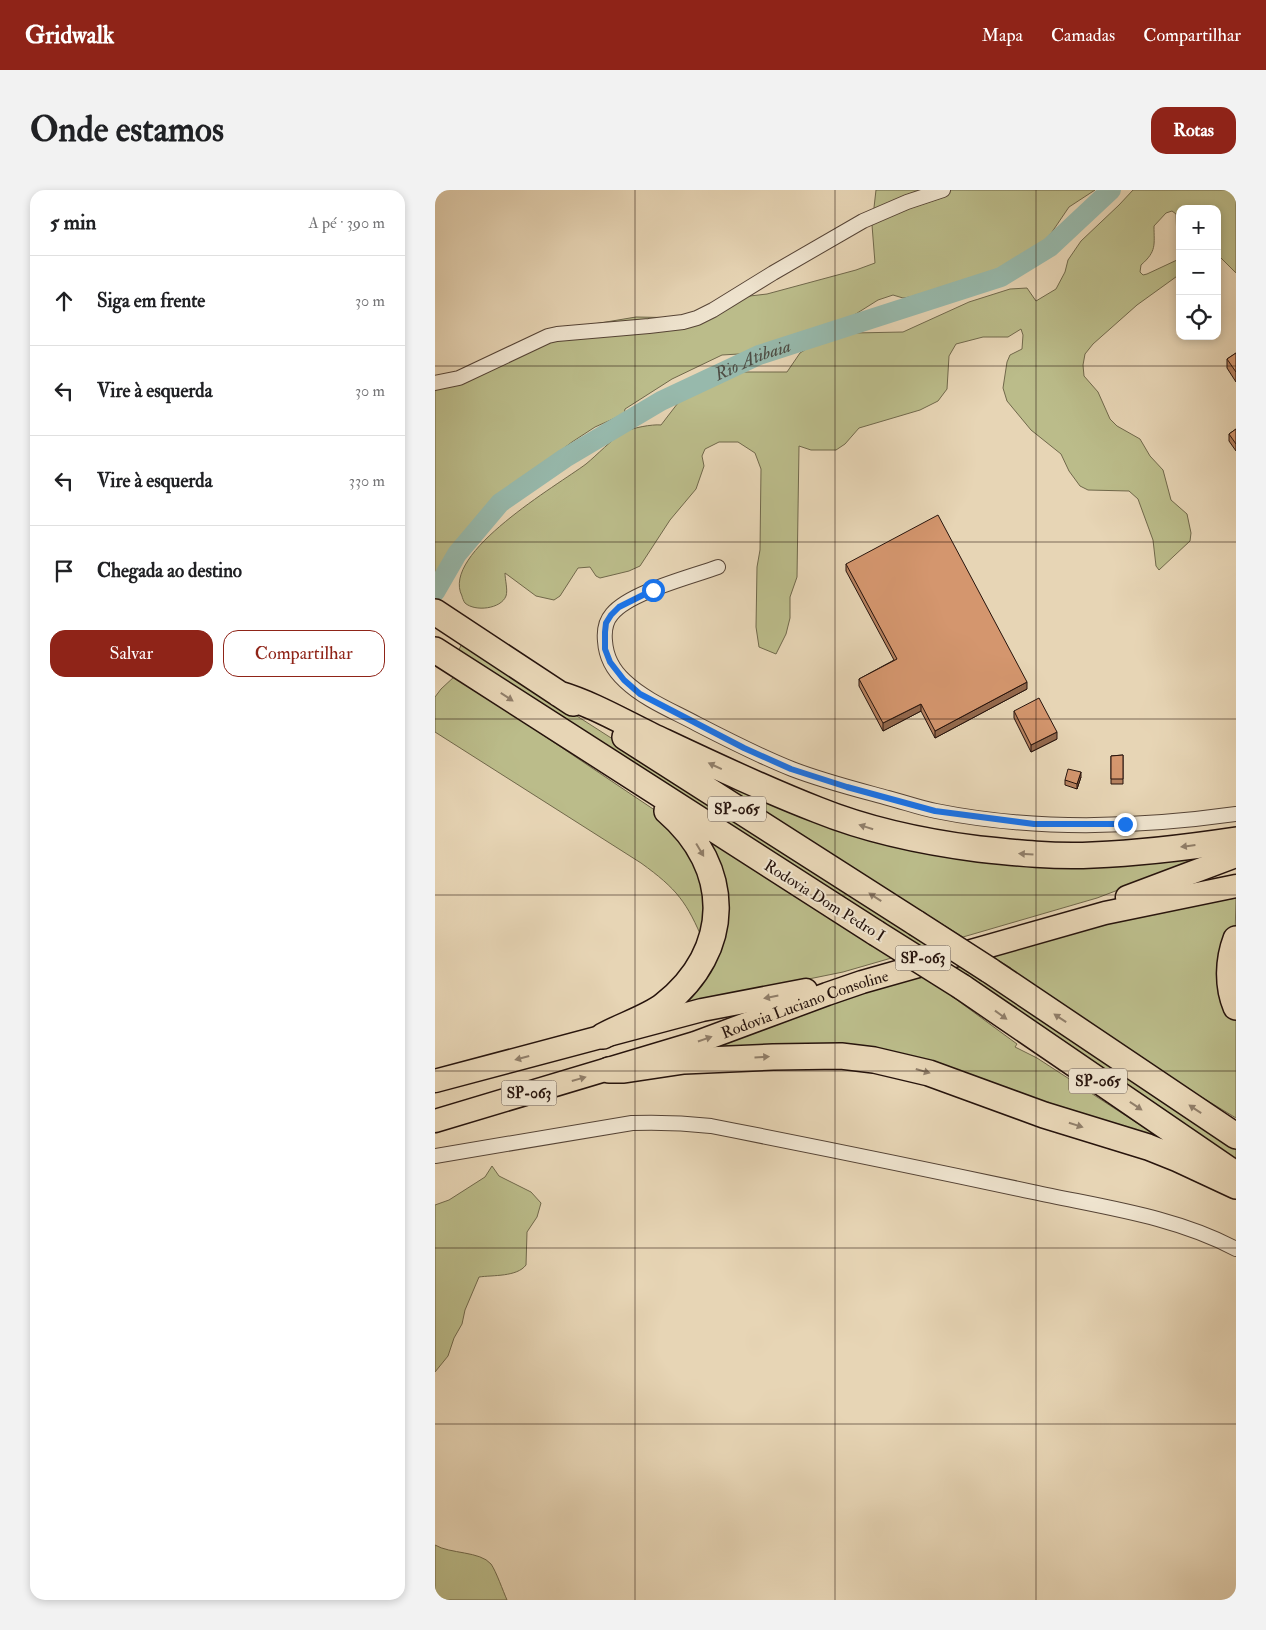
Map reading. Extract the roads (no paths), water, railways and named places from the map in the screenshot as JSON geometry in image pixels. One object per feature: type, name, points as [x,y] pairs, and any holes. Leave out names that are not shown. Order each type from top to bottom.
[{"type":"highway","name":"Rodovia Dom Pedro I","points":[[435,612],[559,694],[989,970],[1236,1136]]},
{"type":"highway","name":"Rodovia Dom Pedro I","points":[[435,650],[961,986],[1236,1174]]},
{"type":"highway","points":[[559,694],[602,710],[738,776],[818,811],[870,829],[900,836],[1018,853],[1052,855],[1093,855],[1131,852],[1236,840]]},
{"type":"highway","points":[[603,1036],[662,1006],[688,983],[707,954],[714,926],[715,894],[705,858],[687,831],[658,804],[646,786]]},
{"type":"highway","name":"Rodovia Luciano Consoline","points":[[438,1082],[702,1010],[830,985],[860,977],[1092,910],[1236,856]]},
{"type":"highway","name":"Rodovia Luciano Consoline","points":[[439,1117],[609,1070],[695,1043],[863,982],[1105,913],[1236,886]]},
{"type":"highway","points":[[1236,939],[1230,970],[1231,986],[1236,1007]]},
{"type":"highway","points":[[609,1070],[624,1070],[684,1061],[773,1057],[841,1056],[874,1060],[929,1072],[1044,1115],[1148,1148],[1178,1159],[1236,1186]]},
{"type":"street","points":[[435,383],[459,378],[548,336],[683,322],[697,318],[863,221],[907,202],[943,190]]},
{"type":"street","points":[[718,567],[653,590],[619,607],[606,623],[605,649],[610,662],[624,680],[640,694],[744,748],[791,769],[847,787],[935,811],[1000,821],[1034,824],[1115,825],[1236,814]]},
{"type":"street","points":[[435,1156],[632,1124],[658,1122],[688,1123],[907,1165],[1151,1218],[1189,1228],[1236,1249]]},
{"type":"waterway","name":"Rio Atibaia","points":[[435,592],[457,554],[500,503],[565,458],[661,401],[759,355],[1001,277],[1050,247],[1111,190]]}]
